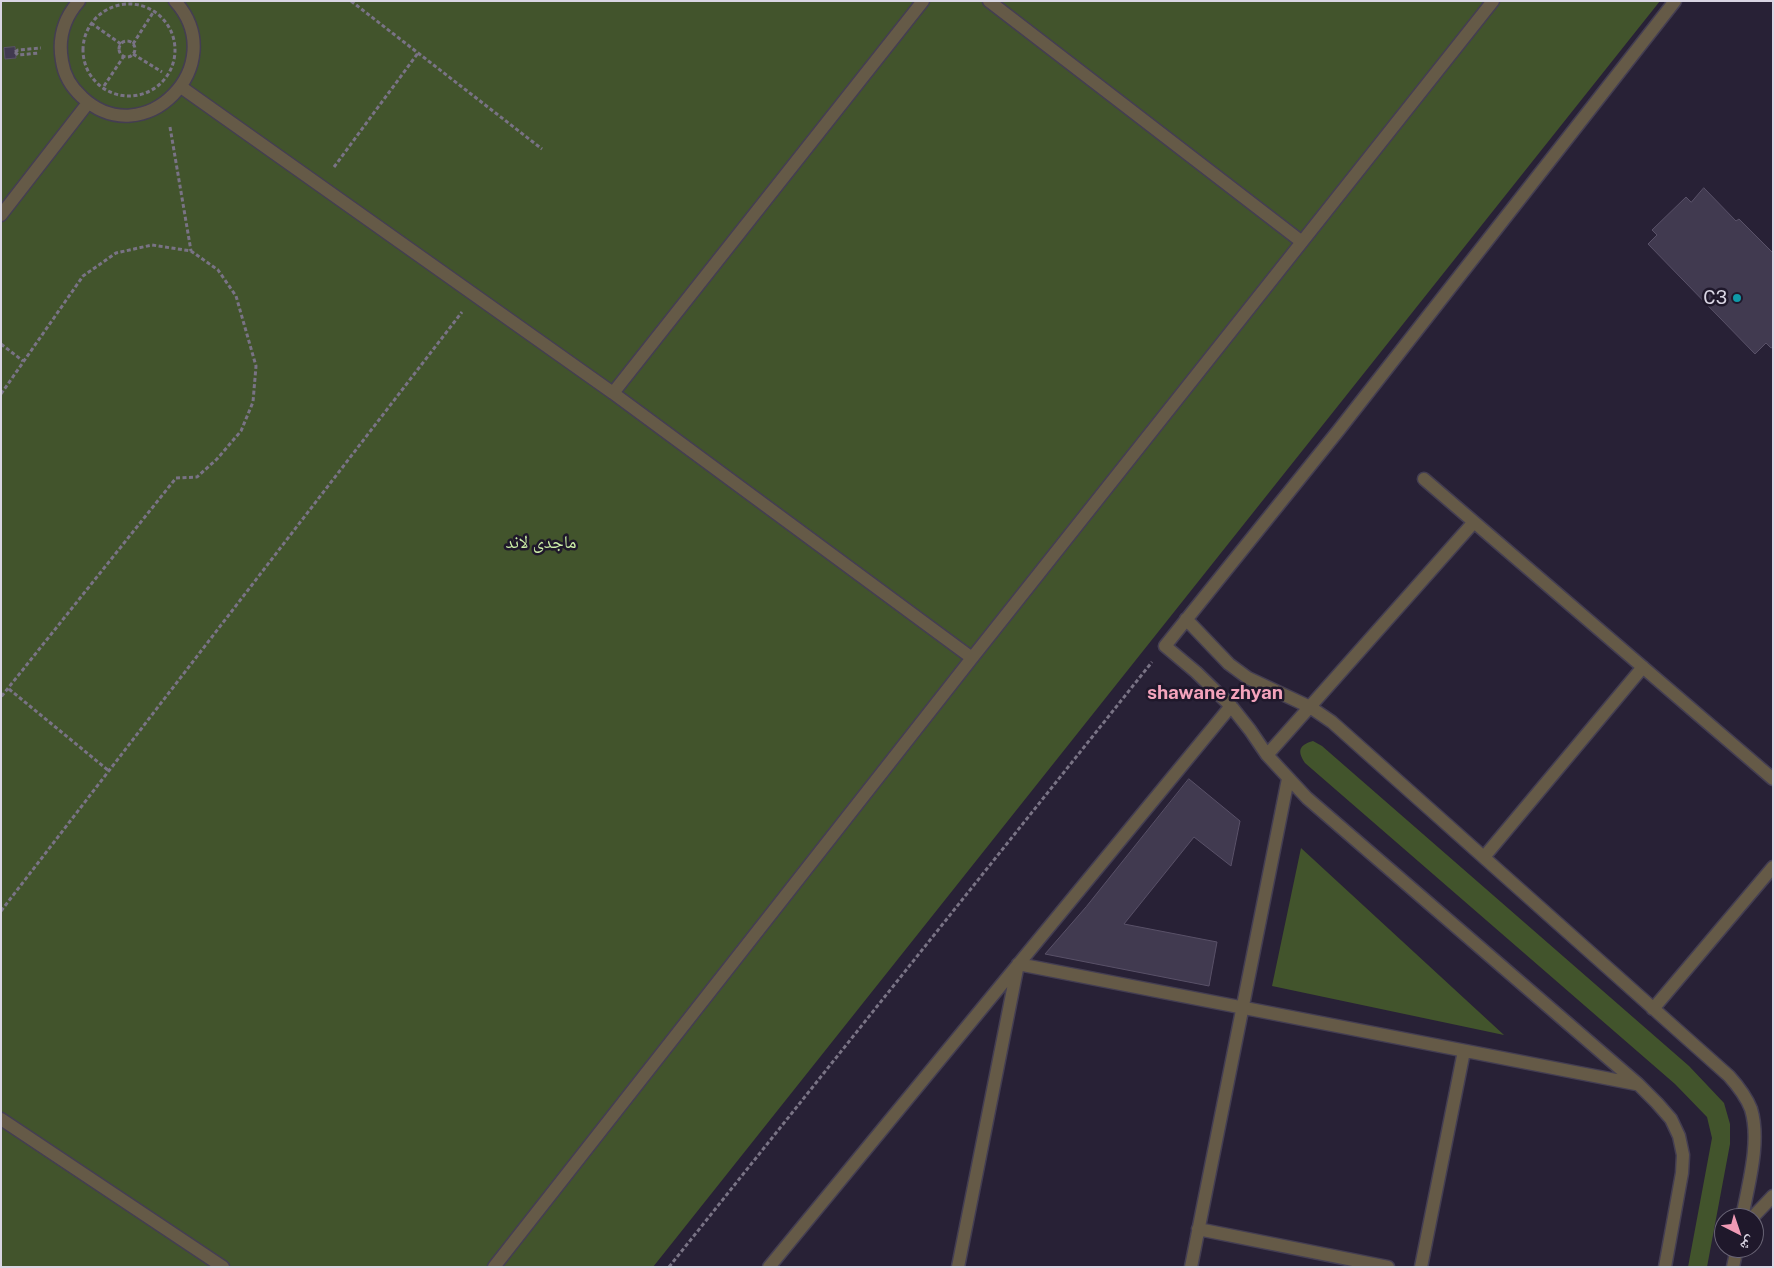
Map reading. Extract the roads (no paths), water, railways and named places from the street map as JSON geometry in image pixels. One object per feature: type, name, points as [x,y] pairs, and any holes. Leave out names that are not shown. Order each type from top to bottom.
[{"type":"street","points":[[72,4],[63,27],[60,48],[63,69],[73,88],[88,103],[100,110],[112,113],[138,114],[162,104],[181,87],[189,72],[193,56],[193,40],[189,24],[182,9],[174,1]]},
{"type":"street","points":[[613,393],[923,1]]},
{"type":"street","points":[[989,1],[1302,242]]},
{"type":"street","points":[[494,1267],[972,658],[1493,1]]},
{"type":"street","points":[[1664,1267],[1682,1173],[1683,1154],[1679,1136],[1671,1119],[1638,1084],[1327,816],[1288,779],[1267,755],[1231,706],[1196,672],[1165,646],[1338,431],[1675,1]]},
{"type":"street","points":[[181,87],[613,393],[972,658]]},
{"type":"street","points":[[1,215],[88,103]]},
{"type":"street","points":[[1424,479],[1773,778]]},
{"type":"street","points":[[1267,755],[1474,522]]},
{"type":"street","points":[[1186,619],[1223,659],[1248,678],[1310,707],[1332,722],[1730,1076],[1742,1091],[1750,1109],[1754,1128],[1754,1147],[1744,1208]]},
{"type":"street","points":[[1484,857],[1642,667]]},
{"type":"street","points":[[769,1267],[1231,706]]},
{"type":"street","points":[[1191,1267],[1288,779]]},
{"type":"street","points":[[1653,1009],[1773,867]]},
{"type":"street","points":[[1018,964],[1638,1084]]},
{"type":"street","points":[[958,1267],[1018,964]]},
{"type":"street","points":[[1421,1267],[1464,1051]]},
{"type":"street","points":[[1,1119],[224,1267]]},
{"type":"street","points":[[1762,1208],[1773,1196]]},
{"type":"street","points":[[1198,1229],[1388,1267]]},
{"type":"place","name":"C3","points":[[1737,298]]},
{"type":"district","name":"shawane zhyan","points":[[1215,693]]},
{"type":"park label","name":"ماجدی لاند","points":[[541,542]]}]
